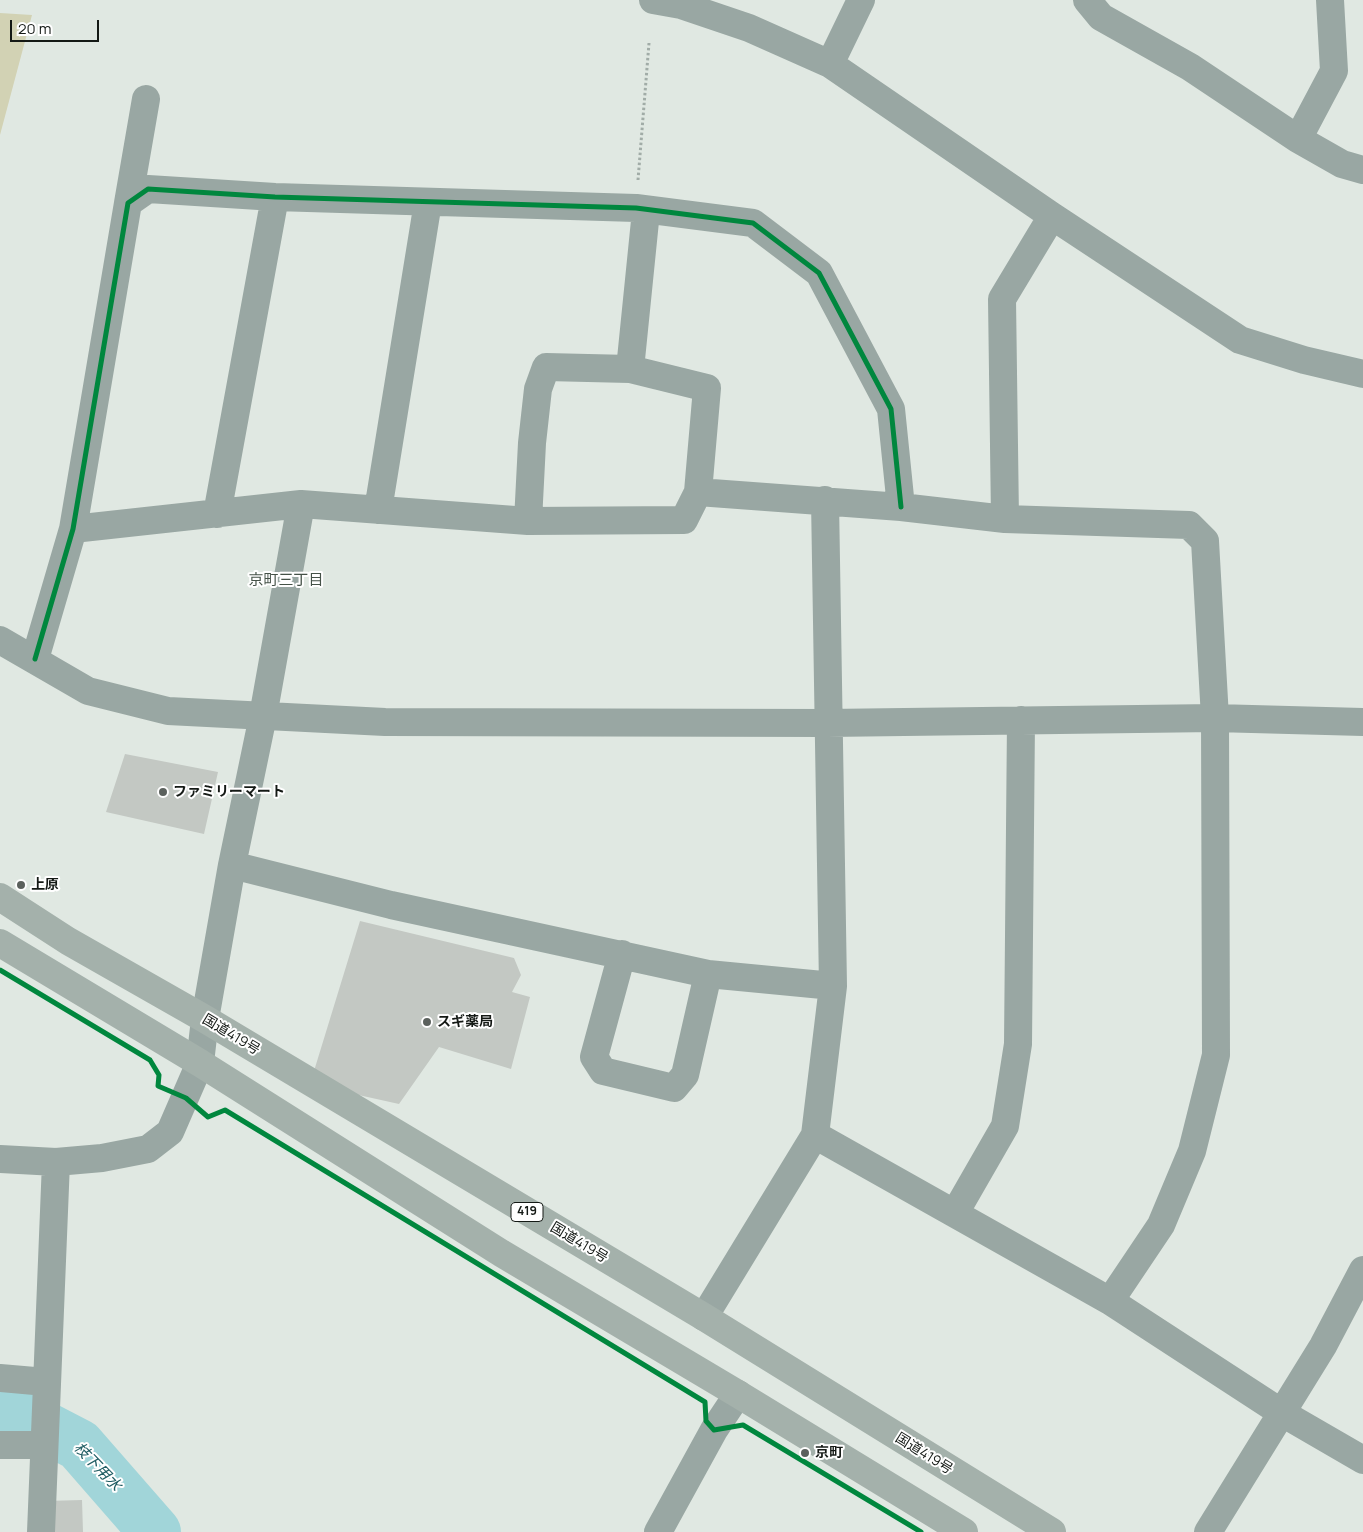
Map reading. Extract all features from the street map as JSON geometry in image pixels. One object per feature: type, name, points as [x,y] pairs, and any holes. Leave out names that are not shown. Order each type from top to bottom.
[{"type":"highway","name":"国道419号","points":[[0,897],[68,941],[205,1019],[704,1317],[1052,1532]]},
{"type":"highway","points":[[0,943],[200,1063],[501,1253],[738,1394],[964,1532]]},
{"type":"street","points":[[653,0],[681,5],[749,28],[830,64],[1052,216],[1240,340],[1304,360],[1363,374]]},
{"type":"street","points":[[830,64],[861,0]]},
{"type":"street","points":[[1088,0],[1100,17],[1190,67],[1298,139],[1342,164],[1363,170]]},
{"type":"street","points":[[1298,139],[1334,71],[1330,0]]},
{"type":"street","points":[[35,659],[73,529],[146,99]]},
{"type":"street","points":[[128,203],[148,189],[275,197],[641,209],[752,223],[819,273],[891,409],[902,507]]},
{"type":"street","points":[[216,514],[275,197]]},
{"type":"street","points":[[378,510],[428,202]]},
{"type":"street","points":[[630,369],[641,209]]},
{"type":"street","points":[[1005,519],[1002,299],[1052,216]]},
{"type":"street","points":[[73,529],[301,504],[528,520],[684,520],[698,492],[707,388],[630,369],[546,367],[538,389],[533,434],[528,520]]},
{"type":"street","points":[[698,492],[825,500],[1005,519],[1189,525],[1205,541],[1215,718],[1216,1055],[1192,1151],[1161,1225],[1110,1301]]},
{"type":"street","points":[[704,1317],[815,1135],[833,986],[827,723],[825,500]]},
{"type":"street","points":[[0,1159],[56,1162],[102,1158],[148,1149],[170,1132],[200,1063],[205,1019],[232,864],[263,716],[301,504]]},
{"type":"street","points":[[0,640],[88,691],[168,711],[385,722],[827,723],[1215,718],[1363,722]]},
{"type":"street","points":[[955,1213],[1005,1126],[1018,1044],[1021,720]]},
{"type":"street","points":[[232,864],[391,905],[708,974],[833,986]]},
{"type":"street","points":[[622,954],[594,1057],[603,1071],[674,1088],[685,1075],[708,974]]},
{"type":"street","points":[[815,1135],[1110,1301],[1282,1413],[1363,1460]]},
{"type":"street","points":[[41,1532],[45,1386],[56,1162]]},
{"type":"street","points":[[1208,1532],[1323,1346],[1363,1270]]},
{"type":"street","points":[[0,1378],[45,1386]]},
{"type":"street","points":[[658,1532],[714,1430],[738,1394]]},
{"type":"street","points":[[0,1446],[44,1445]]},
{"type":"path","points":[[641,209],[649,43]]},
{"type":"green space","points":[[0,13],[32,15],[0,135]]},
{"type":"building","name":"ファミリーマート","points":[[125,754],[218,772],[204,834],[106,812]]},
{"type":"building","name":"スギ薬局","points":[[360,921],[514,958],[521,975],[512,992],[530,997],[511,1069],[439,1047],[399,1104],[336,1090],[314,1071]]},
{"type":"building","points":[[82,1500],[83,1532],[47,1532],[46,1501]]},
{"type":"waterway","name":"枝下用水","points":[[0,1404],[79,1445],[155,1532]]},
{"type":"cycle path","points":[[35,659],[73,529],[128,203],[148,189],[275,197],[636,208],[753,223],[819,273],[891,409],[901,507]]},
{"type":"cycle path","points":[[0,970],[150,1060],[159,1075],[158,1086],[186,1098],[208,1117],[225,1110],[705,1402],[706,1421],[714,1430],[743,1425],[921,1532]]},
{"type":"place","name":"ファミリーマート","points":[[163,792]]},
{"type":"place","name":"上原","points":[[21,885]]},
{"type":"place","name":"スギ薬局","points":[[427,1022]]},
{"type":"place","name":"京町","points":[[805,1453]]},
{"type":"district","name":"京町三丁目","points":[[286,581]]}]
